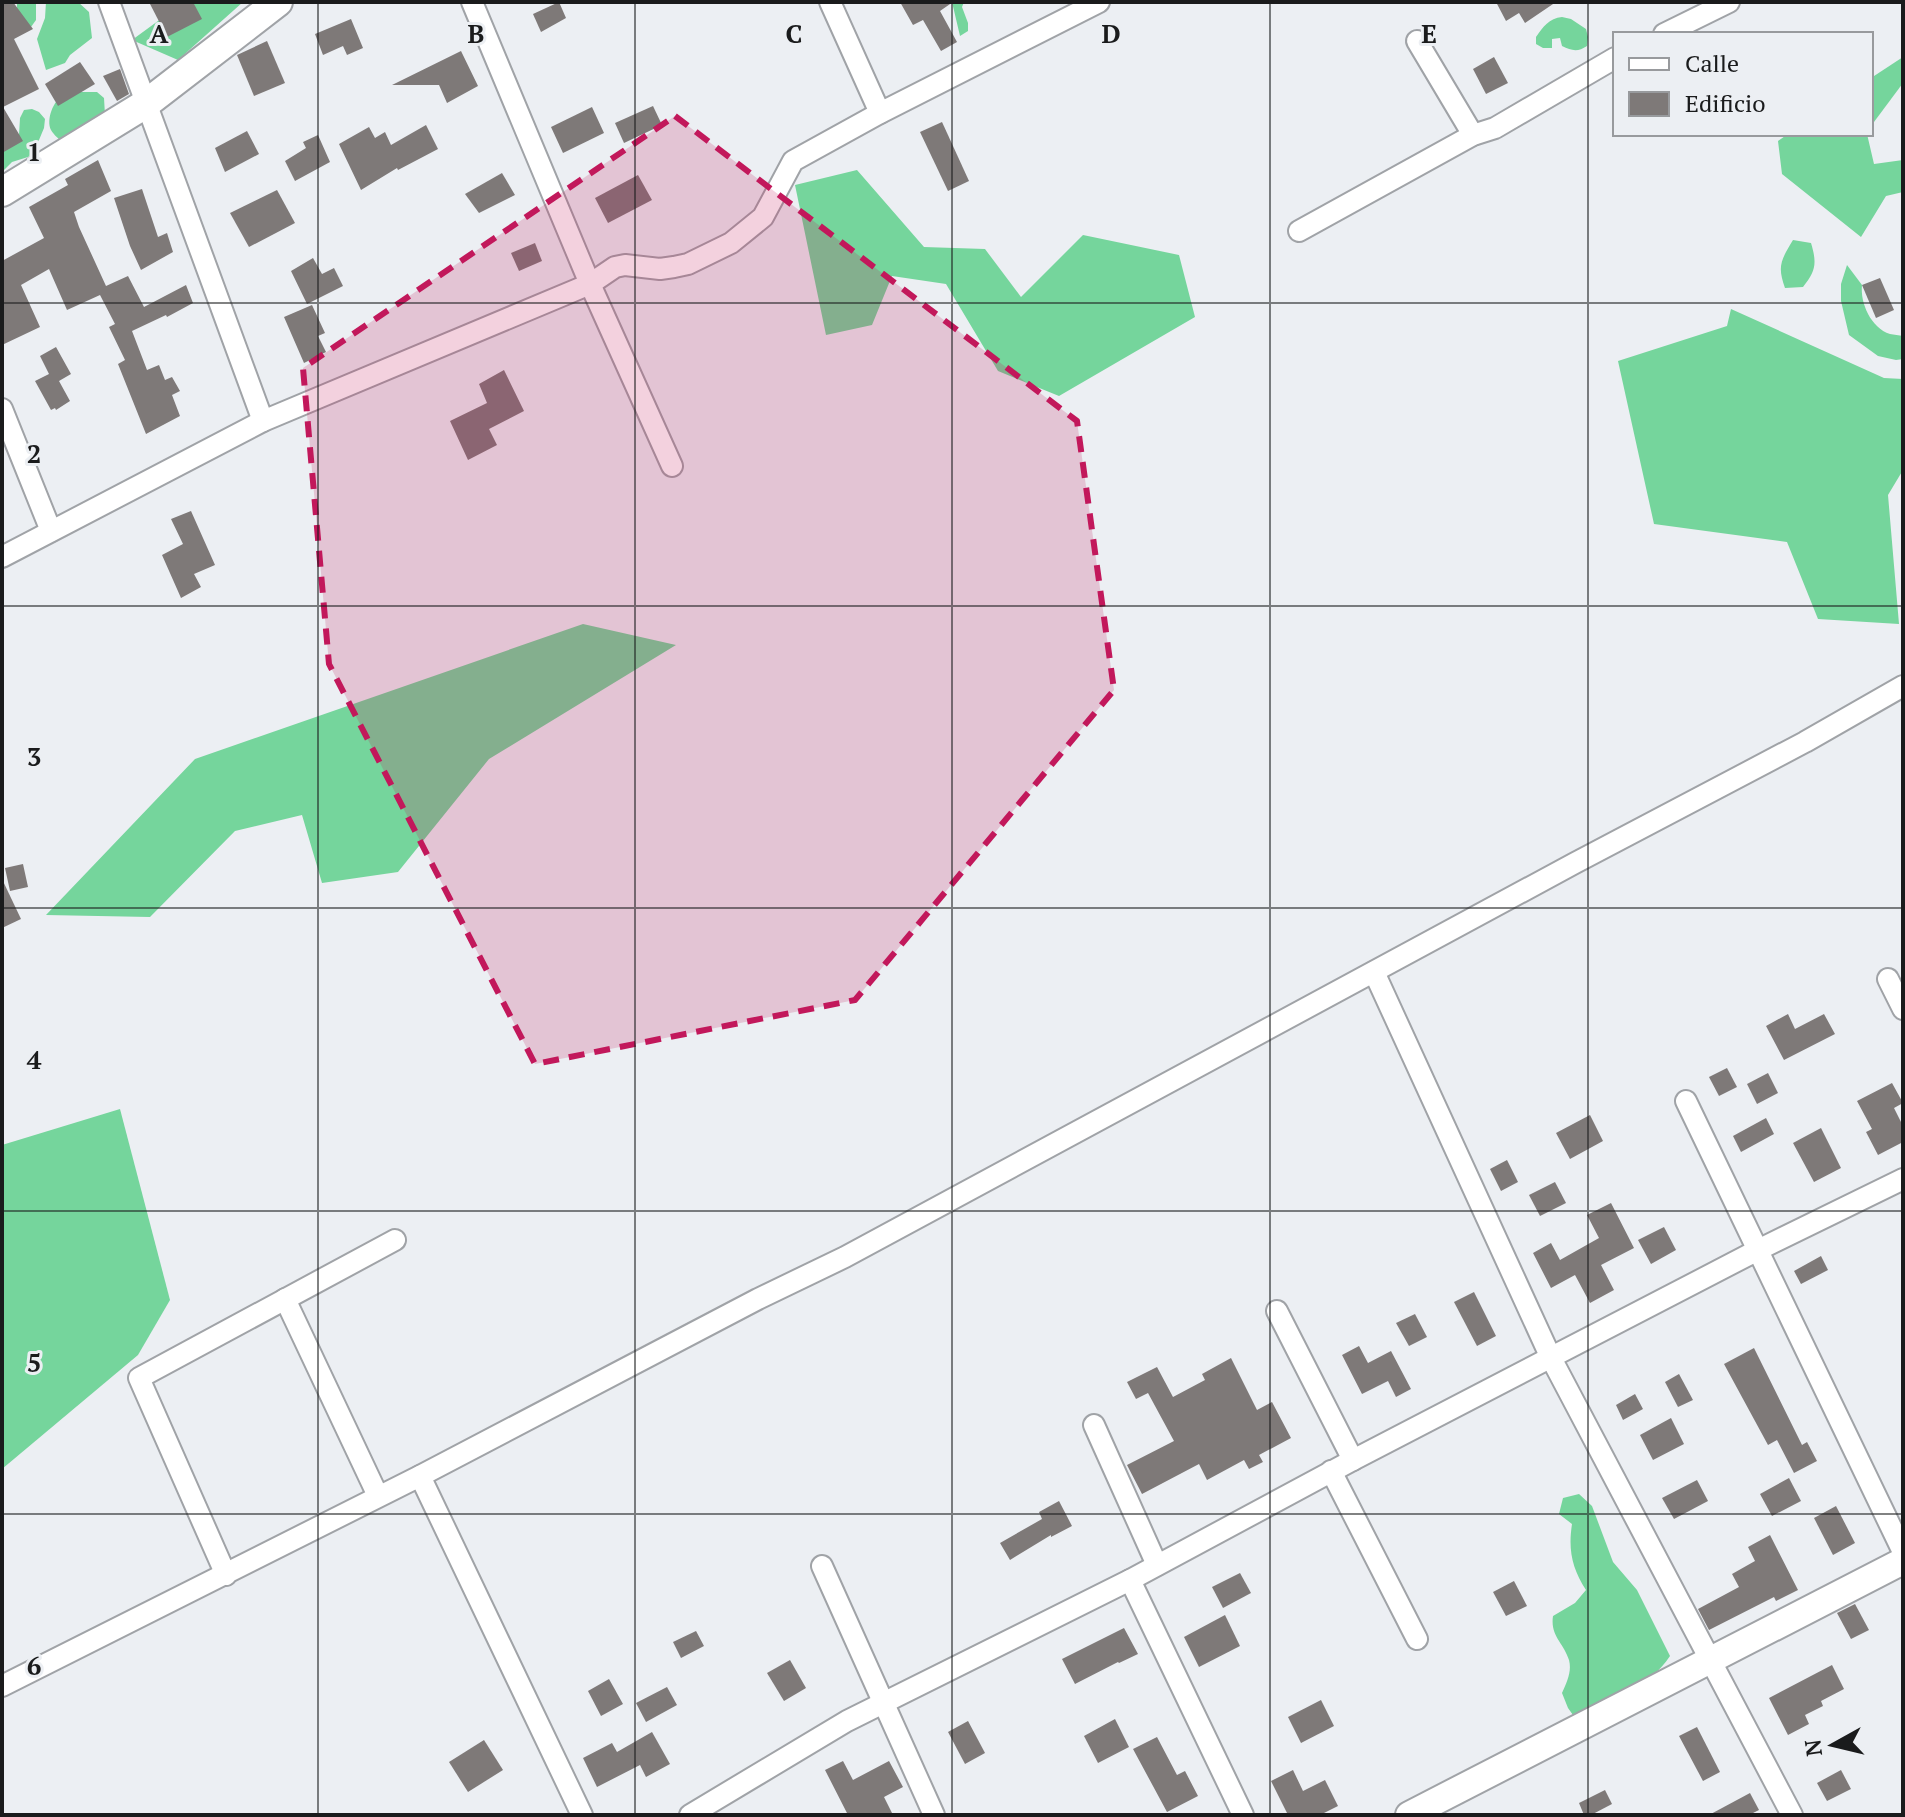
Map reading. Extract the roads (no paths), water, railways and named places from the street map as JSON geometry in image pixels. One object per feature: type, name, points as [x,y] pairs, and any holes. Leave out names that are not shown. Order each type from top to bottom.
[{"type":"main road","points":[[2,192],[147,103],[278,2]]},
{"type":"street","points":[[109,2],[263,421]]},
{"type":"street","points":[[472,2],[590,284],[672,466]]},
{"type":"street","points":[[830,2],[880,113]]},
{"type":"street","points":[[2,557],[263,421],[590,284],[615,267],[674,267],[688,264],[731,243],[763,217],[793,161],[880,113],[1099,2]]},
{"type":"street","points":[[1668,32],[1729,2]]},
{"type":"street","points":[[1417,41],[1473,135]]},
{"type":"street","points":[[1299,231],[1473,135],[1495,128],[1613,59]]},
{"type":"street","points":[[2,409],[51,531]]},
{"type":"street","points":[[2,1686],[226,1575],[744,1306],[845,1257],[1805,742],[1903,686]]},
{"type":"street","points":[[1374,972],[1551,1358],[1792,1815]]},
{"type":"street","points":[[1888,979],[1903,1009]]},
{"type":"street","points":[[1686,1101],[1903,1552]]},
{"type":"street","points":[[690,1815],[847,1721],[1130,1580],[1331,1471],[1758,1250],[1903,1179]]},
{"type":"street","points":[[226,1575],[139,1378],[395,1240]]},
{"type":"street","points":[[285,1299],[378,1496]]},
{"type":"street","points":[[1277,1311],[1353,1460]]},
{"type":"street","points":[[1094,1425],[1157,1565]]},
{"type":"street","points":[[1331,1471],[1417,1639]]},
{"type":"street","points":[[420,1476],[582,1815]]},
{"type":"street","points":[[1409,1815],[1903,1561]]},
{"type":"street","points":[[822,1566],[934,1815]]},
{"type":"street","points":[[1130,1580],[1243,1815]]}]
